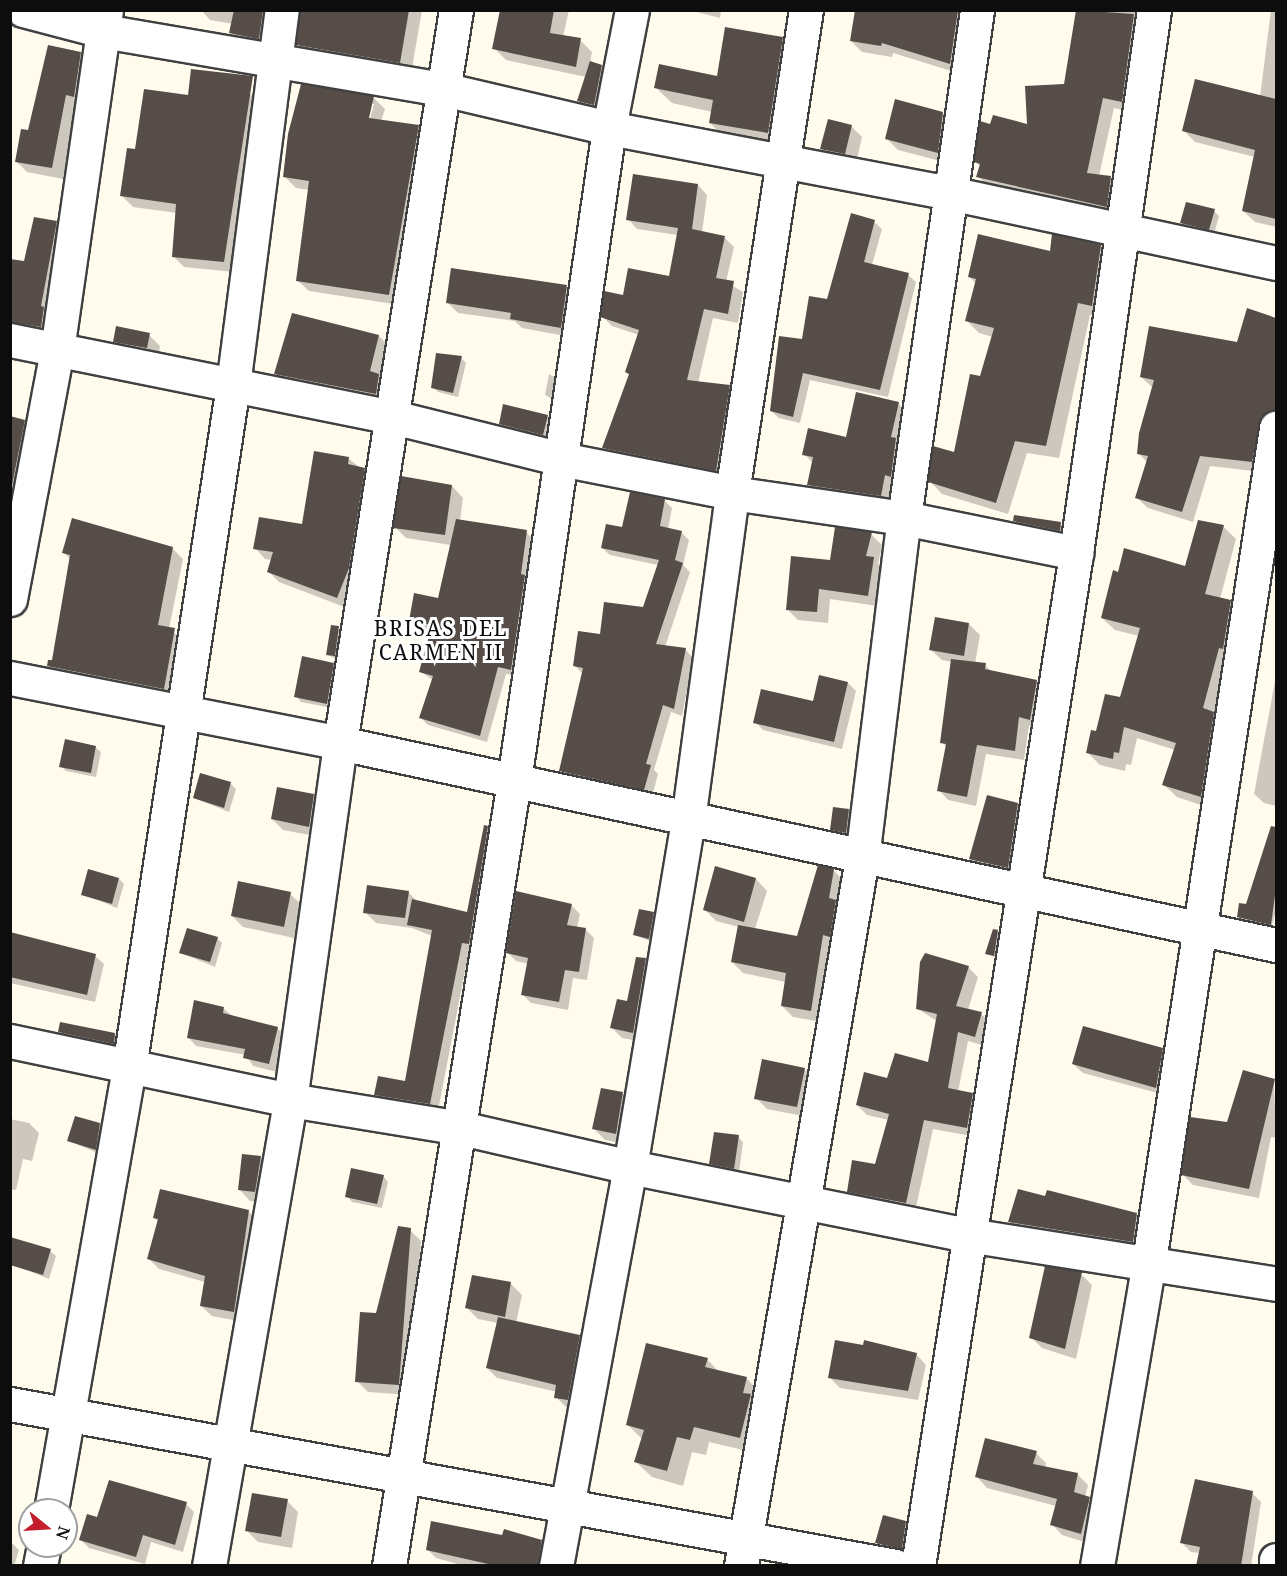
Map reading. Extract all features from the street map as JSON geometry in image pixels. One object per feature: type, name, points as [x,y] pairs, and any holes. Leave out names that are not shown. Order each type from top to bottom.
[{"type":"street","points":[[23,10],[104,21],[274,61],[443,89],[609,128],[783,164],[950,193],[1276,263]]},
{"type":"street","points":[[53,1498],[129,1068],[233,385],[282,10]]},
{"type":"street","points":[[209,1566],[228,1446],[290,1100],[340,743],[456,10]]},
{"type":"street","points":[[389,1566],[461,1128],[609,128],[633,10]]},
{"type":"street","points":[[556,1566],[565,1505],[630,1167],[688,820],[732,493],[806,10]]},
{"type":"street","points":[[743,1551],[806,1202],[862,858],[904,518],[977,10]]},
{"type":"street","points":[[918,1566],[1020,889],[1076,553],[1154,10]]},
{"type":"street","points":[[10,599],[57,350],[104,21]]},
{"type":"street","points":[[10,340],[393,417],[561,459],[732,493],[904,518],[1076,553]]},
{"type":"street","points":[[1097,1566],[1202,928],[1276,428]]},
{"type":"street","points":[[10,678],[340,743],[862,858],[1020,889],[1276,945]]},
{"type":"street","points":[[10,1041],[129,1068],[290,1100],[461,1128],[630,1167],[968,1235],[1149,1261],[1276,1284]]},
{"type":"street","points":[[10,1404],[228,1446],[565,1505],[743,1551],[895,1566]]},
{"type":"street","points":[[1276,1560],[1276,1566]]},
{"type":"building","points":[[234,10],[263,10],[259,39],[229,33]]},
{"type":"building","points":[[300,10],[409,10],[400,63],[296,45]]},
{"type":"building","points":[[500,10],[554,10],[550,33],[581,38],[576,67],[492,49]]},
{"type":"building","points":[[855,10],[958,10],[950,64],[882,43],[881,46],[850,41]]},
{"type":"building","points":[[1076,10],[1134,14],[1122,102],[1103,98],[1087,173],[1111,176],[1107,207],[976,177],[980,164],[974,162],[980,121],[990,124],[993,115],[1027,124],[1025,86],[1064,84]]},
{"type":"building","points":[[725,27],[783,37],[768,133],[709,123],[713,100],[654,88],[659,64],[717,76]]},
{"type":"building","points":[[48,45],[81,52],[74,97],[66,95],[52,168],[15,162],[21,129],[28,130]]},
{"type":"building","points":[[590,61],[602,65],[594,105],[577,101]]},
{"type":"building","points":[[191,69],[253,76],[224,262],[172,257],[176,204],[120,196],[127,148],[135,149],[144,89],[188,95]]},
{"type":"building","points":[[1195,79],[1276,99],[1276,219],[1242,211],[1255,150],[1182,131]]},
{"type":"building","points":[[301,84],[374,96],[369,118],[419,125],[389,295],[296,281],[309,181],[283,177],[288,134]]},
{"type":"building","points":[[895,99],[943,112],[938,153],[885,139]]},
{"type":"building","points":[[828,119],[852,125],[845,154],[820,149]]},
{"type":"building","points":[[633,174],[698,184],[692,229],[725,236],[716,278],[734,281],[728,314],[704,309],[687,380],[730,385],[716,471],[602,448],[629,374],[625,372],[639,330],[600,317],[604,291],[623,295],[628,268],[669,276],[678,228],[626,220]]},
{"type":"building","points":[[1186,202],[1215,209],[1209,230],[1180,223]]},
{"type":"building","points":[[851,213],[875,220],[864,262],[909,273],[880,390],[803,373],[793,417],[770,411],[779,336],[802,339],[809,296],[827,299]]},
{"type":"building","points":[[34,217],[57,221],[41,306],[44,307],[41,327],[10,322],[10,259],[24,261]]},
{"type":"building","points":[[978,234],[1050,251],[1052,234],[1101,245],[1092,306],[1078,303],[1046,446],[1015,441],[996,503],[928,482],[933,446],[954,452],[970,374],[980,376],[994,328],[965,321],[976,279],[968,277]]},
{"type":"building","points":[[451,268],[567,285],[561,328],[510,319],[511,313],[446,303]]},
{"type":"building","points":[[1247,308],[1276,318],[1276,410],[1261,417],[1252,462],[1200,456],[1182,512],[1135,498],[1148,456],[1137,454],[1139,433],[1154,380],[1140,377],[1149,326],[1237,342]]},
{"type":"building","points":[[292,313],[379,335],[370,371],[379,374],[376,394],[274,374]]},
{"type":"building","points":[[116,326],[150,333],[147,348],[113,342]]},
{"type":"building","points":[[436,353],[462,356],[453,393],[431,388]]},
{"type":"building","points":[[856,392],[899,402],[891,437],[896,438],[891,477],[885,475],[881,496],[807,485],[813,457],[802,455],[808,428],[846,437]]},
{"type":"building","points":[[503,404],[548,415],[543,435],[499,424]]},
{"type":"building","points":[[10,416],[25,420],[10,495]]},
{"type":"building","points":[[314,451],[349,457],[348,464],[365,468],[349,568],[337,598],[267,572],[273,552],[253,549],[259,517],[302,524]]},
{"type":"building","points":[[401,476],[452,485],[445,535],[393,528]]},
{"type":"building","points":[[630,492],[665,499],[660,526],[682,531],[675,560],[683,563],[656,644],[686,648],[674,709],[663,705],[646,764],[651,765],[644,790],[559,771],[583,668],[573,666],[578,631],[600,634],[604,602],[643,607],[659,560],[601,548],[606,524],[622,527]]},
{"type":"building","points":[[1014,515],[1061,522],[1060,531],[1013,521]]},
{"type":"building","points":[[72,518],[173,547],[158,625],[175,628],[164,689],[47,666],[48,660],[52,660],[70,555],[62,553]]},
{"type":"building","points":[[456,519],[527,530],[521,574],[525,575],[511,670],[498,667],[480,736],[419,718],[433,676],[419,672],[432,625],[409,621],[414,593],[438,598]]},
{"type":"building","points":[[1198,520],[1224,525],[1205,594],[1231,600],[1223,649],[1219,648],[1203,708],[1214,712],[1201,797],[1162,785],[1176,743],[1124,727],[1119,753],[1114,752],[1113,759],[1086,753],[1091,730],[1096,731],[1105,694],[1120,697],[1140,628],[1101,618],[1113,570],[1118,572],[1124,548],[1185,566]]},
{"type":"building","points":[[835,527],[872,532],[866,556],[874,557],[868,596],[819,589],[817,612],[786,610],[791,556],[830,560]]},
{"type":"building","points":[[935,617],[969,623],[964,656],[929,650]]},
{"type":"building","points":[[331,625],[339,626],[335,656],[326,655]]},
{"type":"building","points":[[302,656],[334,663],[327,704],[294,697]]},
{"type":"building","points":[[951,659],[986,663],[985,669],[1037,680],[1030,720],[1019,717],[1015,751],[977,745],[967,797],[937,791],[946,744],[940,743]]},
{"type":"building","points":[[819,675],[848,682],[834,742],[753,723],[761,689],[813,701]]},
{"type":"building","points":[[65,739],[96,746],[91,773],[59,767]]},
{"type":"building","points":[[200,773],[231,782],[224,808],[193,798]]},
{"type":"building","points":[[277,787],[314,794],[309,827],[271,819]]},
{"type":"building","points":[[987,795],[1018,803],[1008,868],[969,859]]},
{"type":"building","points":[[833,807],[849,809],[846,833],[830,830]]},
{"type":"building","points":[[484,825],[488,826],[469,944],[462,943],[430,1104],[374,1095],[378,1076],[405,1081],[432,930],[407,925],[412,899],[467,912]]},
{"type":"building","points":[[1271,826],[1276,827],[1276,888],[1271,925],[1237,917],[1239,903],[1246,904]]},
{"type":"building","points":[[818,865],[834,869],[829,898],[836,900],[830,937],[823,935],[811,1011],[781,1006],[786,973],[731,962],[738,925],[797,936]]},
{"type":"building","points":[[715,866],[756,878],[744,922],[703,910]]},
{"type":"building","points":[[88,869],[119,878],[112,904],[81,895]]},
{"type":"building","points":[[238,881],[291,892],[284,927],[231,916]]},
{"type":"building","points":[[367,885],[409,891],[405,918],[363,913]]},
{"type":"building","points":[[516,891],[572,904],[567,925],[586,928],[579,972],[565,970],[559,1002],[521,995],[528,958],[506,953]]},
{"type":"building","points":[[639,909],[654,912],[649,939],[633,935]]},
{"type":"building","points":[[187,928],[218,937],[210,962],[179,953]]},
{"type":"building","points":[[993,929],[998,930],[994,956],[985,954]]},
{"type":"building","points":[[10,932],[96,954],[87,995],[10,977]]},
{"type":"building","points":[[925,953],[969,966],[956,1006],[982,1012],[975,1037],[958,1032],[948,1088],[973,1093],[967,1128],[924,1120],[906,1203],[847,1192],[852,1160],[875,1164],[889,1114],[856,1105],[864,1072],[887,1078],[895,1053],[928,1062],[937,1014],[916,1009],[920,962]]},
{"type":"building","points":[[636,957],[646,958],[633,1033],[610,1028],[617,999],[627,1001]]},
{"type":"building","points":[[194,1000],[224,1007],[223,1013],[278,1027],[269,1064],[243,1058],[245,1049],[187,1038]]},
{"type":"building","points":[[60,1022],[115,1033],[114,1044],[58,1032]]},
{"type":"building","points":[[1083,1026],[1163,1048],[1156,1088],[1072,1064]]},
{"type":"building","points":[[762,1059],[805,1068],[797,1107],[754,1099]]},
{"type":"building","points":[[1243,1070],[1275,1079],[1249,1189],[1181,1175],[1190,1117],[1227,1122]]},
{"type":"building","points":[[601,1088],[623,1092],[616,1134],[592,1129]]},
{"type":"building","points":[[75,1116],[100,1123],[96,1150],[67,1141]]},
{"type":"building","points":[[714,1132],[739,1135],[734,1169],[709,1164]]},
{"type":"building","points":[[242,1154],[261,1156],[255,1192],[238,1190]]},
{"type":"building","points":[[351,1168],[384,1175],[377,1204],[345,1197]]},
{"type":"building","points":[[160,1189],[249,1210],[234,1312],[200,1306],[205,1276],[147,1259],[158,1219],[153,1218]]},
{"type":"building","points":[[1018,1189],[1045,1196],[1047,1190],[1137,1213],[1133,1242],[1008,1222]]},
{"type":"building","points":[[398,1226],[411,1228],[399,1385],[355,1382],[360,1312],[376,1313]]},
{"type":"building","points":[[10,1237],[51,1249],[43,1275],[10,1265]]},
{"type":"building","points":[[1045,1266],[1082,1272],[1065,1349],[1029,1338]]},
{"type":"building","points":[[472,1275],[511,1282],[505,1317],[465,1308]]},
{"type":"building","points":[[498,1317],[580,1335],[568,1400],[554,1398],[556,1385],[486,1368]]},
{"type":"building","points":[[835,1340],[863,1345],[864,1340],[917,1353],[908,1391],[828,1378]]},
{"type":"building","points":[[646,1343],[708,1358],[705,1367],[747,1377],[743,1393],[751,1394],[740,1438],[694,1427],[690,1440],[677,1437],[667,1471],[634,1462],[644,1430],[626,1425]]},
{"type":"building","points":[[985,1438],[1037,1451],[1033,1464],[1078,1473],[1074,1492],[1090,1497],[1081,1534],[1050,1525],[1057,1499],[975,1477]]},
{"type":"building","points":[[1195,1479],[1253,1491],[1241,1566],[1196,1566],[1200,1547],[1180,1543]]},
{"type":"building","points":[[109,1480],[187,1502],[175,1545],[143,1535],[136,1557],[79,1540],[87,1514],[97,1517]]},
{"type":"building","points":[[252,1493],[288,1499],[281,1537],[245,1531]]},
{"type":"building","points":[[883,1515],[906,1521],[902,1549],[875,1543]]},
{"type":"building","points":[[431,1521],[502,1535],[504,1529],[542,1540],[538,1566],[497,1566],[426,1550]]},
{"type":"district","name":"BRISAS DEL CARMEN II","points":[[441,640]]}]
